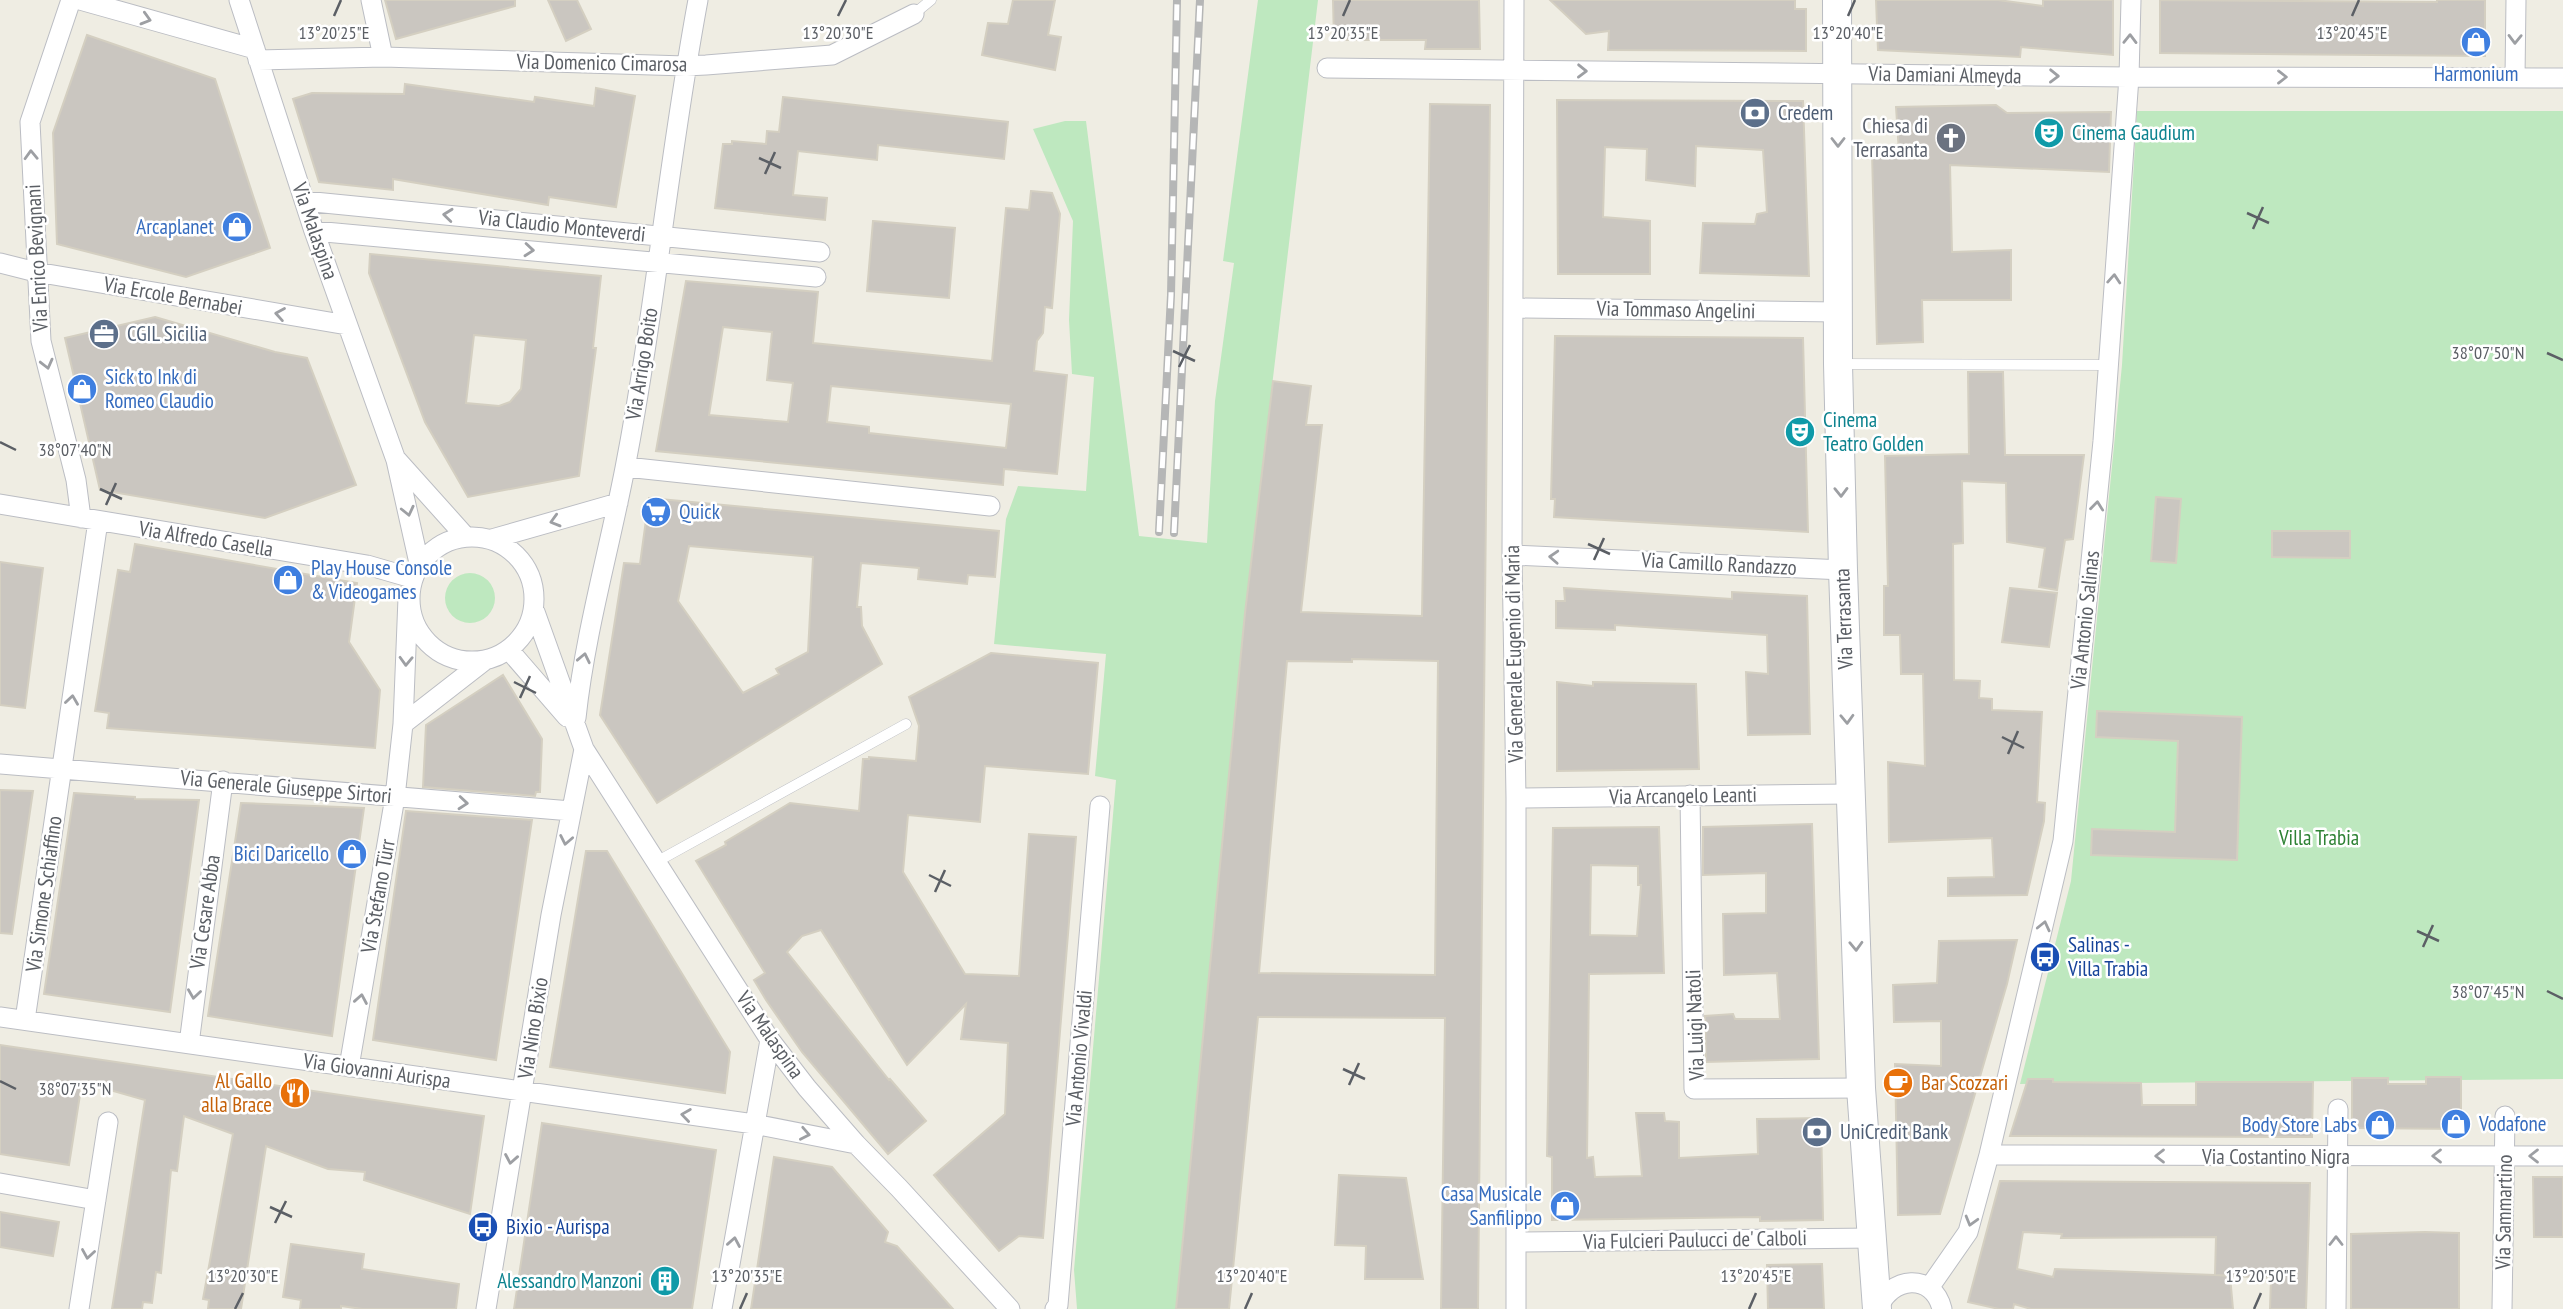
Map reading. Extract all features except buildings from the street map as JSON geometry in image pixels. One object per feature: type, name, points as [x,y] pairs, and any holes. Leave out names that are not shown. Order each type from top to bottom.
[{"type":"street","name":"Via Enrico Bevignani","points":[[62,768],[89,520],[76,480],[41,341],[30,122],[71,0]]},
{"type":"street","name":"Via Domenico Cimarosa","points":[[80,0],[257,55],[686,66],[832,55],[914,14]]},
{"type":"street","name":"Via Malaspina","points":[[239,0],[314,231],[396,460],[416,570]]},
{"type":"street","points":[[371,0],[383,57]]},
{"type":"street","name":"Via Arrigo Boito","points":[[575,726],[581,674],[625,467],[698,0]]},
{"type":"street","name":"Via Generale Eugenio di Maria","points":[[1514,0],[1515,308],[1512,555],[1516,798],[1516,1309]]},
{"type":"street","name":"Via Terrasanta","points":[[1837,0],[1838,312],[1850,794],[1861,1088],[1878,1309]]},
{"type":"street","name":"Via Antonio Salinas","points":[[1929,1288],[1968,1232],[1989,1155],[2063,841],[2103,441],[2129,77],[2131,0]]},
{"type":"street","points":[[2515,77],[2516,0]]},
{"type":"street","name":"Via Damiani Almeyda","points":[[1327,68],[2129,77],[2563,78]]},
{"type":"street","name":"Via Claudio Monteverdi","points":[[304,201],[820,252]]},
{"type":"street","name":"Via Claudio Monteverdi","points":[[314,231],[816,277]]},
{"type":"street","name":"Via Ercole Bernabei","points":[[0,263],[36,272],[347,325]]},
{"type":"street","name":"Via Tommaso Angelini","points":[[1515,308],[1838,312]]},
{"type":"street","points":[[396,460],[466,537]]},
{"type":"street","points":[[625,467],[990,506]]},
{"type":"street","points":[[484,661],[460,659],[434,646],[416,625],[408,598],[416,570],[440,543],[466,537],[492,539],[618,503]]},
{"type":"street","name":"Via Alfredo Casella","points":[[0,504],[367,565],[416,570]]},
{"type":"street","points":[[403,724],[484,661],[509,650],[524,637],[535,612],[536,591],[527,572],[513,553],[492,539]]},
{"type":"street","name":"Via Camillo Randazzo","points":[[1512,555],[1843,570]]},
{"type":"street","name":"Via Stefano Türr","points":[[349,1066],[395,797],[403,724],[408,598]]},
{"type":"street","name":"Via Malaspina","points":[[535,612],[584,749],[770,1040],[856,1144],[1010,1309]]},
{"type":"street","points":[[509,650],[575,726]]},
{"type":"street","name":"Via Nino Bixio","points":[[486,1309],[551,915],[584,749]]},
{"type":"street","name":"Via Generale Giuseppe Sirtori","points":[[0,764],[223,780],[571,811]]},
{"type":"street","name":"Via Simone Schiaffino","points":[[25,1020],[62,768]]},
{"type":"street","name":"Via Cesare Abba","points":[[189,1044],[223,780]]},
{"type":"street","name":"Via Arcangelo Leanti","points":[[1516,798],[1850,794]]},
{"type":"street","name":"Via Luigi Natoli","points":[[1690,795],[1694,1089],[1861,1088]]},
{"type":"street","name":"Via Antonio Vivaldi","points":[[1055,1309],[1058,1305],[1100,806]]},
{"type":"street","name":"Via Giovanni Aurispa","points":[[0,1017],[754,1124],[856,1144]]},
{"type":"street","points":[[722,1309],[770,1040]]},
{"type":"street","points":[[2336,1309],[2338,1109]]},
{"type":"street","name":"Via Sammartino","points":[[2502,1309],[2505,1116]]},
{"type":"street","points":[[79,1309],[108,1122]]},
{"type":"street","name":"Via Costantino Nigra","points":[[1989,1155],[2563,1156]]},
{"type":"street","points":[[0,1183],[96,1200]]},
{"type":"street","name":"Via Fulcieri Paulucci de' Calboli","points":[[1516,1242],[1874,1238]]},
{"type":"street","points":[[1878,1309],[1881,1299],[1888,1291],[1908,1282],[1929,1288],[1936,1295],[1942,1309]]},
{"type":"lane","name":"Via Domenico Cimarosa","points":[[914,14],[931,0]]},
{"type":"lane","points":[[1839,364],[2108,365]]},
{"type":"lane","points":[[658,862],[906,724]]},
{"type":"green space","points":[[1258,0],[1318,0],[1245,613],[1176,1309],[1077,1309],[1074,1270],[1116,780],[1095,776],[1106,654],[994,644],[1006,519],[1018,486],[1086,491],[1094,377],[1072,374],[1069,320],[1073,221],[1033,129],[1065,121],[1086,121],[1139,536],[1207,543],[1215,401],[1234,263],[1223,261]]},
{"type":"green space","name":"Villa Trabia","points":[[2137,111],[2563,111],[2563,1079],[2020,1084],[2071,881],[2122,365]]},
{"type":"green space","points":[[470,573],[488,580],[495,598],[488,616],[470,623],[452,616],[445,598],[452,580]]},
{"type":"railway","points":[[1159,532],[1171,295],[1177,0]]},
{"type":"railway","points":[[1174,533],[1200,0]]},
{"type":"place","name":"Harmonium","points":[[2476,42]]},
{"type":"place","name":"Credem","points":[[1755,113]]},
{"type":"place","name":"Cinema Gaudium","points":[[2049,133]]},
{"type":"place","name":"Chiesa di Terrasanta","points":[[1951,138]]},
{"type":"place","name":"Arcaplanet","points":[[237,227]]},
{"type":"place","name":"CGIL Sicilia","points":[[104,334]]},
{"type":"place","name":"Sick to Ink di Romeo Claudio","points":[[82,389]]},
{"type":"place","name":"Cinema Teatro Golden","points":[[1800,432]]},
{"type":"place","name":"Quick","points":[[656,512]]},
{"type":"place","name":"Play House Console & Videogames","points":[[288,580]]},
{"type":"place","name":"Bici Daricello","points":[[352,854]]},
{"type":"place","name":"Salinas - Villa Trabia","points":[[2045,957]]},
{"type":"place","name":"Bar Scozzari","points":[[1898,1083]]},
{"type":"place","name":"Al Gallo alla Brace","points":[[295,1093]]},
{"type":"place","name":"Vodafone","points":[[2456,1124]]},
{"type":"place","name":"Body Store Labs","points":[[2380,1125]]},
{"type":"place","name":"UniCredit Bank","points":[[1817,1132]]},
{"type":"place","name":"Casa Musicale Sanfilippo","points":[[1565,1206]]},
{"type":"place","name":"Bixio - Aurispa","points":[[483,1227]]},
{"type":"place","name":"Alessandro Manzoni","points":[[665,1281]]}]
